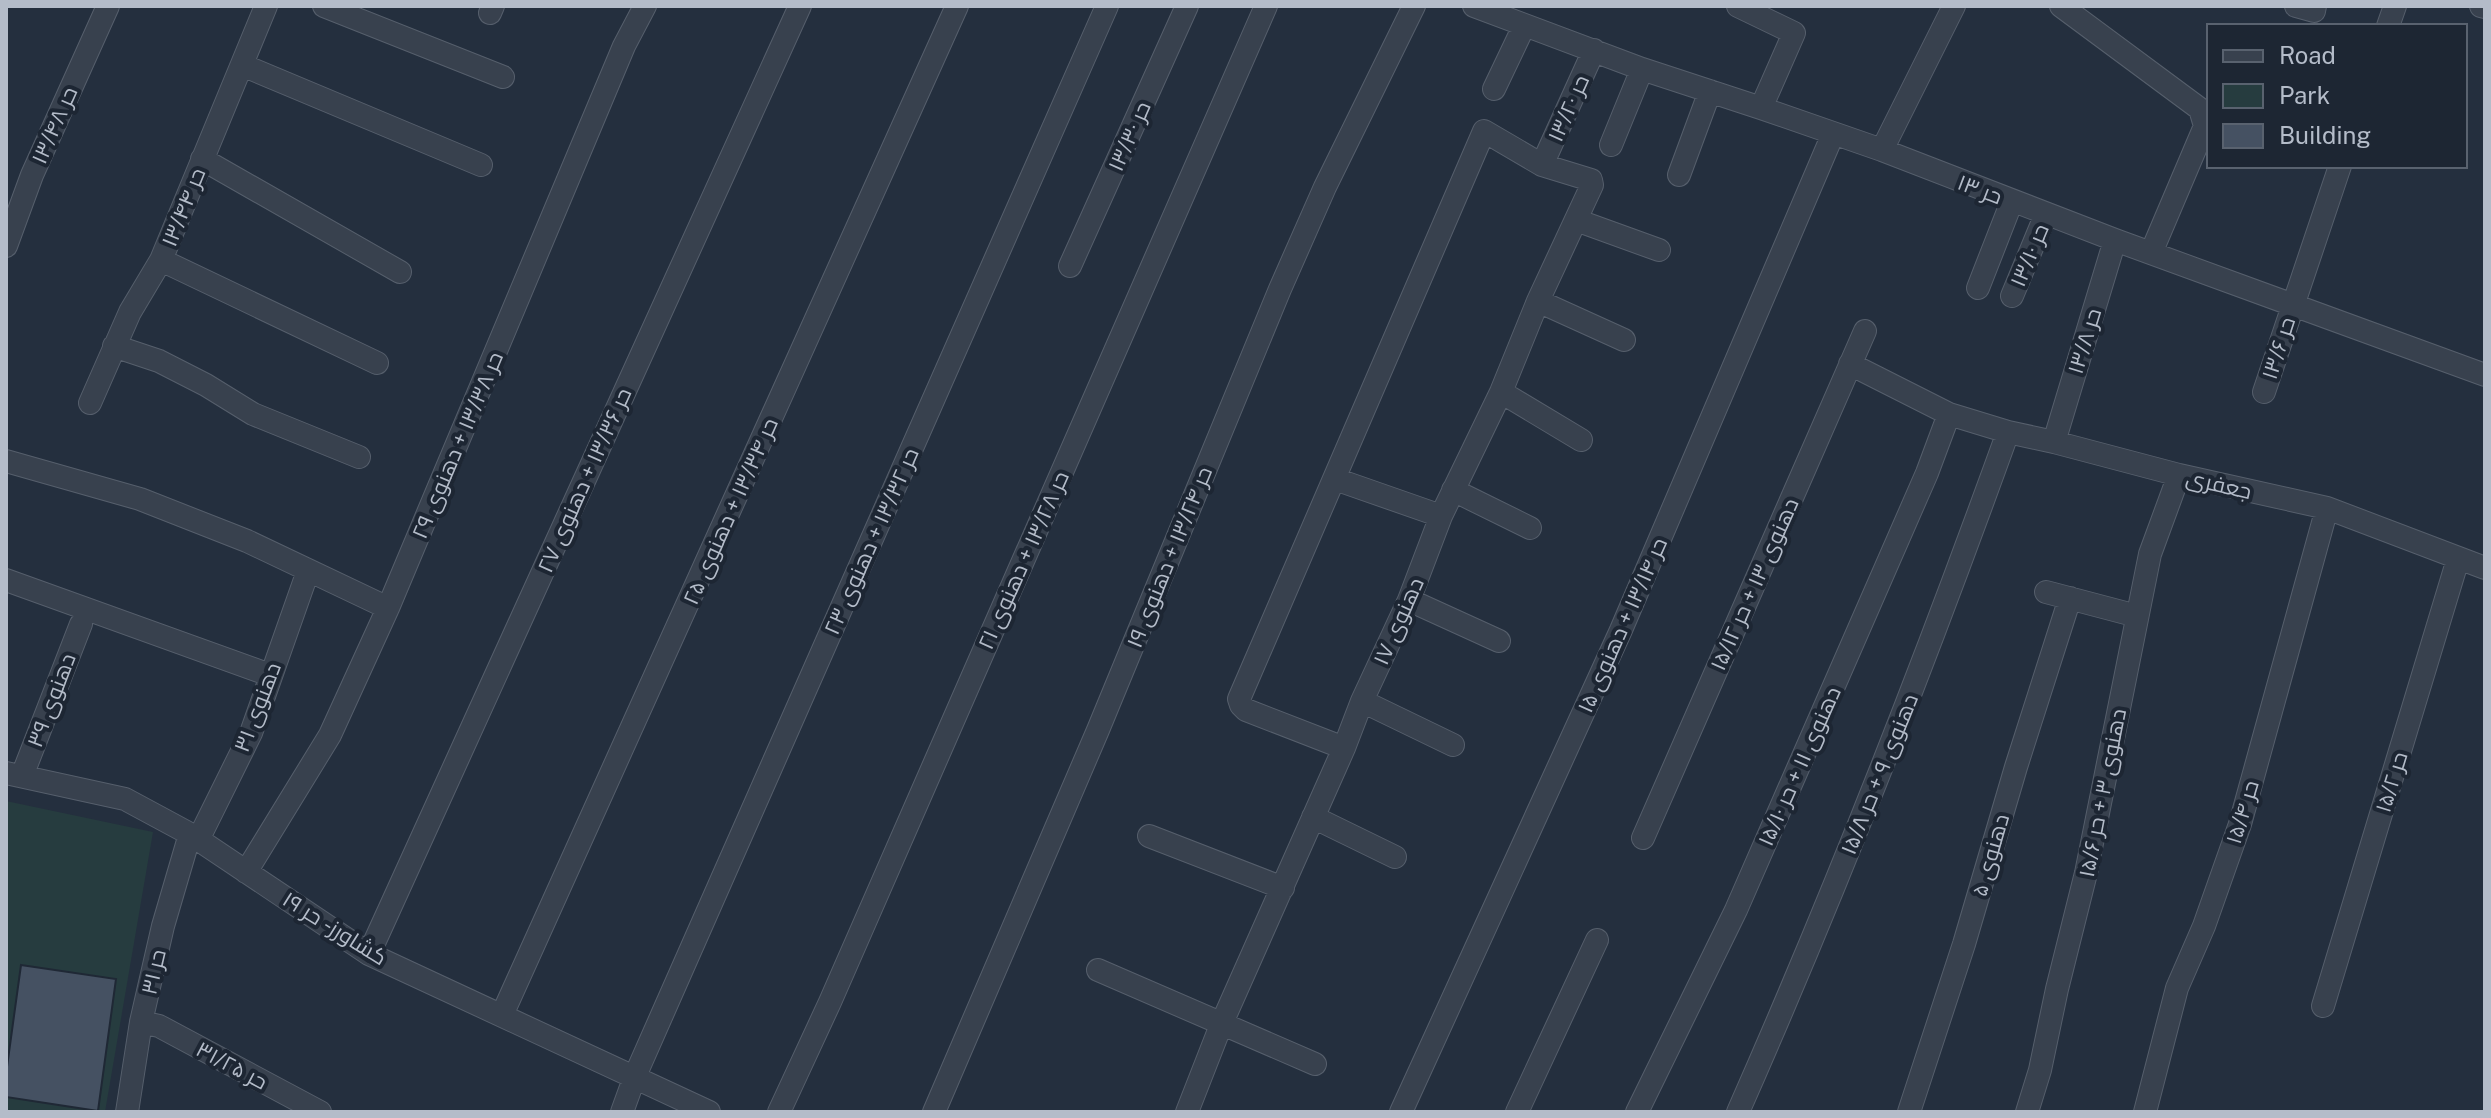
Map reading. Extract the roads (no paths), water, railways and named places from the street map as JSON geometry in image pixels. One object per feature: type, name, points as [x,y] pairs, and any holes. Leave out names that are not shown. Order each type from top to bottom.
[{"type":"street","name":"حر ۱۳/۴۸","points":[[6,246],[32,175],[108,6]]},
{"type":"street","name":"حر ۱۳/۴۴","points":[[90,403],[114,346],[161,260],[266,6]]},
{"type":"street","points":[[324,6],[503,77]]},
{"type":"street","name":"حر ۱۳/۳۸ + دهنوی ۲۹","points":[[246,872],[330,735],[388,608],[624,46],[645,6]]},
{"type":"street","name":"حر ۱۳/۳۶ + دهنوی ۲۷","points":[[369,954],[800,6]]},
{"type":"street","name":"حر ۱۳/۳۴ + دهنوی ۲۵","points":[[502,1015],[957,6]]},
{"type":"street","name":"حر ۱۳/۳۲ + دهنوی ۲۳","points":[[622,1112],[635,1076],[1107,6]]},
{"type":"street","name":"حر ۱۳/۳۰","points":[[1070,266],[1187,6]]},
{"type":"street","name":"حر ۱۳/۲۸ + دهنوی ۲۱","points":[[779,1112],[1266,6]]},
{"type":"street","name":"حر ۱۳/۲۴ + دهنوی ۱۹","points":[[934,1112],[1098,730],[1280,289],[1325,187],[1414,6]]},
{"type":"street","name":"حر ۱۳","points":[[1474,6],[1642,69],[1882,150],[2115,240],[2485,375]]},
{"type":"street","points":[[1738,6],[1794,33],[1761,108]]},
{"type":"street","points":[[1882,150],[1954,6]]},
{"type":"street","points":[[2061,6],[2200,109],[2205,126],[2151,253]]},
{"type":"street","points":[[2296,6],[2314,11],[2315,6]]},
{"type":"street","points":[[1494,89],[1524,26]]},
{"type":"street","name":"حر ۱۳/۲۰","points":[[1542,165],[1594,50]]},
{"type":"street","points":[[242,65],[481,165]]},
{"type":"street","points":[[1611,145],[1642,69]]},
{"type":"street","points":[[1679,175],[1710,91]]},
{"type":"street","points":[[1344,748],[1246,710],[1239,699],[1484,131],[1542,165]]},
{"type":"street","name":"حر ۱۳/۱۴ + دهنوی ۱۵","points":[[1401,1112],[1621,630],[1833,134]]},
{"type":"street","points":[[202,159],[400,272]]},
{"type":"street","name":"دهنوی ۱۷","points":[[1187,1112],[1221,1025],[1409,600],[1441,516],[1501,392],[1538,301],[1592,185],[1591,180],[1542,165]]},
{"type":"street","name":"حر ۱۳/۶","points":[[2264,392],[2339,168]]},
{"type":"street","points":[[1978,288],[2012,201]]},
{"type":"street","name":"حر ۱۳/۱۰","points":[[2012,296],[2046,214]]},
{"type":"street","points":[[1576,220],[1659,250]]},
{"type":"street","name":"حر ۱۳/۸","points":[[2054,442],[2115,240]]},
{"type":"street","points":[[161,260],[377,363]]},
{"type":"street","points":[[1538,301],[1624,340]]},
{"type":"street","name":"دهنوی ۱۳ + حر ۱۵/۱۲","points":[[1643,838],[1865,331]]},
{"type":"street","points":[[114,346],[159,361],[253,414],[359,457]]},
{"type":"street","name":"جعفری","points":[[1850,364],[1949,414],[2179,475],[2327,508],[2485,568]]},
{"type":"street","points":[[1501,392],[1581,440]]},
{"type":"street","name":"دهنوی ۱۱ + حر ۱۵/۱۰","points":[[1637,1112],[1736,910],[1927,473],[1949,414]]},
{"type":"street","name":"دهنوی ۹ + حر ۱۵/۸","points":[[1738,1112],[1810,949],[1942,616],[2008,432]]},
{"type":"street","points":[[6,461],[140,499],[247,541],[388,608]]},
{"type":"street","name":"دهنوی ۳ + حر ۱۵/۶","points":[[2027,1112],[2040,1070],[2086,873],[2150,554],[2179,475]]},
{"type":"street","points":[[1335,479],[1441,516]]},
{"type":"street","points":[[1453,490],[1530,528]]},
{"type":"street","name":"حر ۱۵/۴","points":[[2145,1112],[2177,988],[2204,926],[2240,824],[2327,508]]},
{"type":"street","name":"حر ۱۵/۲","points":[[2323,1006],[2458,559]]},
{"type":"street","name":"دهنوی ۳۱","points":[[194,837],[251,733],[308,571]]},
{"type":"street","points":[[6,580],[270,675]]},
{"type":"street","points":[[2046,592],[2137,616]]},
{"type":"street","name":"دهنوی ۵","points":[[1909,1112],[1960,958],[2070,598]]},
{"type":"street","points":[[1409,600],[1499,641]]},
{"type":"street","name":"دهنوی ۳۹","points":[[14,774],[81,624]]},
{"type":"street","points":[[1362,701],[1453,745]]},
{"type":"street","name":"کشاورز - حر ۱۹","points":[[14,774],[125,799],[194,837],[369,954],[709,1112]]},
{"type":"street","points":[[1313,817],[1395,857]]},
{"type":"street","points":[[1149,836],[1283,888]]},
{"type":"street","name":"حر ۳۱","points":[[127,1112],[141,1022],[163,926],[194,837]]},
{"type":"street","points":[[1517,1112],[1597,940]]},
{"type":"street","points":[[1098,970],[1315,1064]]},
{"type":"street","name":"حر ۳۱/۲۵","points":[[141,1022],[159,1026],[320,1112]]}]
